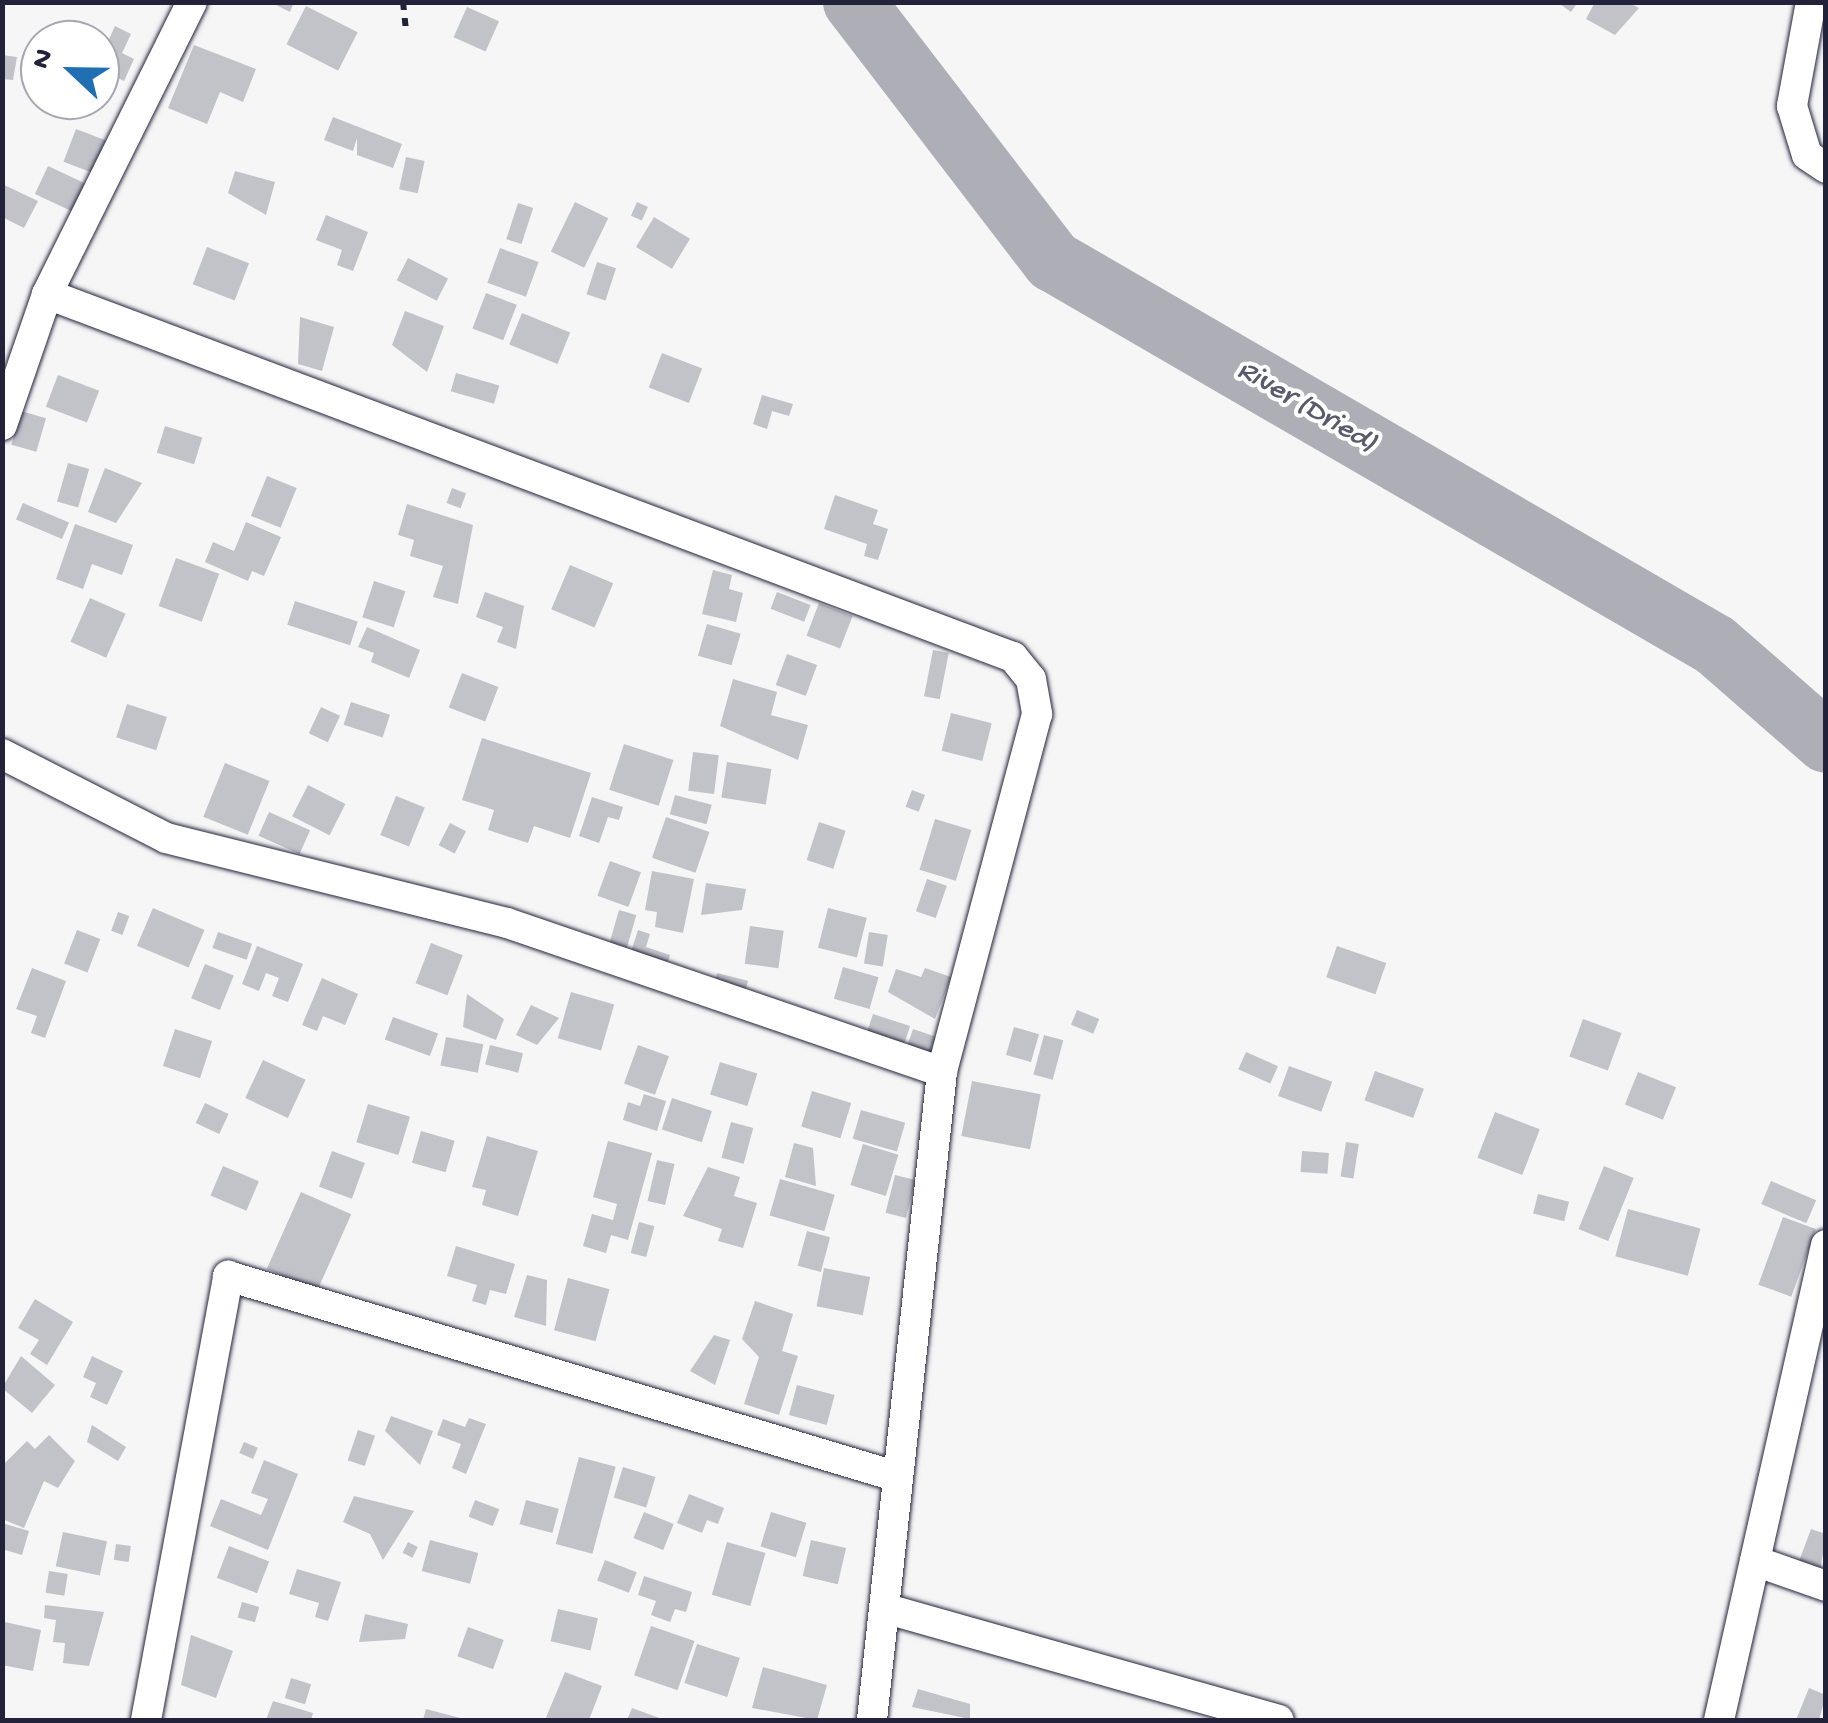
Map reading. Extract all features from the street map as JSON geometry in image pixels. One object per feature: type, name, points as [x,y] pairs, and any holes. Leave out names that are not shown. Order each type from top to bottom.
[{"type":"street","points":[[2,425],[47,294],[192,2]]},
{"type":"street","points":[[1811,2],[1792,106],[1807,155],[1826,168]]},
{"type":"street","points":[[47,294],[1012,656],[1031,678],[1036,714],[942,1072],[895,1476],[887,1610],[872,1720]]},
{"type":"street","points":[[2,754],[166,838],[508,923],[942,1072]]},
{"type":"street","points":[[1719,1720],[1826,1245]]},
{"type":"street","points":[[146,1720],[228,1276],[895,1476]]},
{"type":"street","points":[[1754,1561],[1826,1586]]},
{"type":"street","points":[[887,1610],[1279,1720]]},
{"type":"path","points":[[403,2],[406,33]]},
{"type":"building","points":[[270,2],[294,2],[290,12]]},
{"type":"building","points":[[1557,2],[1578,2],[1571,12]]},
{"type":"building","points":[[1595,2],[1628,2],[1639,8],[1615,35],[1586,19]]},
{"type":"building","points":[[306,6],[358,32],[338,71],[286,44]]},
{"type":"building","points":[[467,7],[499,21],[486,51],[454,37]]},
{"type":"building","points":[[120,28],[131,34],[122,53],[134,59],[124,81],[120,79]]},
{"type":"building","points":[[194,45],[256,69],[243,102],[220,92],[207,124],[168,108]]},
{"type":"building","points":[[2,55],[17,57],[13,80],[2,79]]},
{"type":"building","points":[[333,117],[402,144],[393,168],[357,155],[357,138],[353,151],[324,140]]},
{"type":"building","points":[[76,129],[107,141],[94,174],[63,162]]},
{"type":"building","points":[[406,157],[425,161],[418,193],[399,189]]},
{"type":"building","points":[[48,166],[87,184],[74,212],[35,194]]},
{"type":"building","points":[[235,171],[275,182],[266,215],[228,193]]},
{"type":"building","points":[[2,184],[38,201],[24,228],[2,217]]},
{"type":"building","points":[[575,202],[608,218],[584,268],[551,251]]},
{"type":"building","points":[[637,202],[648,207],[642,221],[631,216]]},
{"type":"building","points":[[518,203],[533,208],[521,244],[506,239]]},
{"type":"building","points":[[326,215],[368,232],[353,271],[337,265],[342,250],[316,240]]},
{"type":"building","points":[[654,217],[690,239],[672,269],[636,247]]},
{"type":"building","points":[[207,247],[249,263],[235,300],[193,284]]},
{"type":"building","points":[[500,248],[539,262],[526,297],[487,283]]},
{"type":"building","points":[[408,258],[448,278],[437,301],[397,280]]},
{"type":"building","points":[[597,262],[616,268],[606,301],[586,294]]},
{"type":"building","points":[[486,293],[517,305],[503,340],[472,328]]},
{"type":"building","points":[[405,311],[444,326],[427,372],[392,345]]},
{"type":"building","points":[[522,313],[570,332],[557,364],[509,345]]},
{"type":"building","points":[[300,317],[334,327],[322,371],[298,364]]},
{"type":"building","points":[[662,353],[702,368],[689,403],[649,388]]},
{"type":"building","points":[[456,373],[499,385],[494,404],[451,391]]},
{"type":"building","points":[[58,375],[99,391],[87,423],[46,407]]},
{"type":"building","points":[[762,395],[793,404],[789,416],[772,411],[767,429],[753,424]]},
{"type":"building","points":[[21,411],[46,418],[36,452],[11,445]]},
{"type":"building","points":[[165,426],[202,437],[194,464],[157,453]]},
{"type":"building","points":[[68,463],[89,469],[78,508],[57,501]]},
{"type":"building","points":[[105,468],[142,483],[116,523],[88,512]]},
{"type":"building","points":[[267,476],[297,488],[281,528],[251,516]]},
{"type":"building","points":[[452,488],[466,493],[461,508],[447,503]]},
{"type":"building","points":[[835,495],[878,510],[873,524],[888,529],[878,560],[864,556],[867,544],[824,529]]},
{"type":"building","points":[[23,503],[69,523],[62,539],[16,520]]},
{"type":"building","points":[[407,504],[473,525],[458,604],[433,597],[443,566],[410,556],[414,540],[398,535]]},
{"type":"building","points":[[246,522],[281,537],[264,576],[252,571],[248,581],[205,562],[213,542],[234,551]]},
{"type":"building","points":[[75,524],[133,545],[122,575],[92,564],[83,589],[56,579]]},
{"type":"building","points":[[176,558],[219,574],[202,622],[159,606]]},
{"type":"building","points":[[570,565],[613,583],[595,628],[551,609]]},
{"type":"building","points":[[713,570],[732,575],[729,589],[743,593],[736,622],[702,614]]},
{"type":"building","points":[[374,581],[405,591],[394,627],[362,617]]},
{"type":"building","points":[[485,592],[524,606],[516,649],[497,642],[503,627],[476,617]]},
{"type":"building","points":[[777,592],[811,605],[804,622],[771,609]]},
{"type":"building","points":[[90,598],[126,614],[106,658],[70,642]]},
{"type":"building","points":[[295,601],[358,621],[350,645],[287,625]]},
{"type":"building","points":[[819,603],[853,616],[840,649],[806,636]]},
{"type":"building","points":[[707,624],[741,634],[732,665],[698,656]]},
{"type":"building","points":[[367,627],[420,650],[409,678],[371,662],[374,653],[358,647]]},
{"type":"building","points":[[933,650],[949,653],[940,699],[924,696]]},
{"type":"building","points":[[787,654],[817,665],[806,696],[776,685]]},
{"type":"building","points":[[462,673],[498,687],[485,722],[449,708]]},
{"type":"building","points":[[733,679],[777,692],[771,715],[808,725],[798,760],[720,726]]},
{"type":"building","points":[[351,702],[390,715],[383,737],[344,725]]},
{"type":"building","points":[[127,704],[167,717],[156,750],[116,737]]},
{"type":"building","points":[[321,707],[340,716],[328,742],[309,733]]},
{"type":"building","points":[[951,713],[992,723],[982,761],[942,751]]},
{"type":"building","points":[[482,738],[591,773],[570,838],[534,826],[528,843],[488,830],[494,810],[462,800]]},
{"type":"building","points":[[624,744],[673,760],[659,806],[609,790]]},
{"type":"building","points":[[693,752],[719,755],[714,794],[688,791]]},
{"type":"building","points":[[727,762],[771,769],[766,805],[721,798]]},
{"type":"building","points":[[225,763],[270,781],[248,835],[203,817]]},
{"type":"building","points":[[308,785],[345,804],[330,835],[292,816]]},
{"type":"building","points":[[912,790],[925,795],[919,812],[906,807]]},
{"type":"building","points":[[675,795],[712,805],[707,824],[670,814]]},
{"type":"building","points":[[396,796],[425,808],[409,847],[380,835]]},
{"type":"building","points":[[592,797],[623,807],[619,820],[608,817],[599,843],[579,836]]},
{"type":"building","points":[[269,812],[310,830],[300,854],[258,836]]},
{"type":"building","points":[[666,817],[709,832],[695,873],[652,858]]},
{"type":"building","points":[[935,819],[971,830],[956,881],[920,870]]},
{"type":"building","points":[[819,822],[846,831],[833,869],[807,860]]},
{"type":"building","points":[[450,823],[466,831],[455,853],[439,845]]},
{"type":"building","points":[[610,861],[641,872],[628,907],[597,896]]},
{"type":"building","points":[[652,871],[694,879],[683,933],[655,927],[657,912],[645,910]]},
{"type":"building","points":[[927,879],[947,886],[936,918],[916,911]]},
{"type":"building","points":[[706,883],[746,889],[742,910],[701,915]]},
{"type":"building","points":[[153,908],[205,930],[189,968],[137,946]]},
{"type":"building","points":[[828,908],[867,918],[857,957],[818,948]]},
{"type":"building","points":[[619,910],[636,915],[626,951],[609,947]]},
{"type":"building","points":[[118,912],[129,916],[122,935],[111,931]]},
{"type":"building","points":[[750,926],[784,931],[778,968],[745,964]]},
{"type":"building","points":[[77,930],[100,939],[87,973],[64,964]]},
{"type":"building","points":[[638,930],[650,934],[646,947],[670,955],[666,969],[629,958]]},
{"type":"building","points":[[218,932],[252,944],[247,960],[212,948]]},
{"type":"building","points":[[869,932],[888,935],[883,967],[864,964]]},
{"type":"building","points":[[431,943],[463,955],[447,995],[416,983]]},
{"type":"building","points":[[257,946],[303,964],[288,1002],[272,996],[279,978],[266,973],[259,991],[242,984]]},
{"type":"building","points":[[1337,946],[1386,963],[1375,994],[1326,977]]},
{"type":"building","points":[[205,964],[234,976],[220,1010],[191,998]]},
{"type":"building","points":[[843,967],[879,977],[869,1009],[834,999]]},
{"type":"building","points":[[32,968],[66,981],[45,1038],[31,1033],[37,1016],[16,1009]]},
{"type":"building","points":[[925,968],[951,977],[935,1019],[888,992],[896,969],[921,977]]},
{"type":"building","points":[[717,973],[748,981],[744,996],[713,989]]},
{"type":"building","points":[[322,978],[358,994],[345,1025],[323,1016],[317,1031],[302,1025]]},
{"type":"building","points":[[571,992],[614,1004],[601,1051],[558,1038]]},
{"type":"building","points":[[467,994],[504,1019],[496,1040],[463,1027]]},
{"type":"building","points":[[531,1005],[559,1018],[537,1045],[516,1035]]},
{"type":"building","points":[[1077,1010],[1099,1019],[1093,1034],[1071,1025]]},
{"type":"building","points":[[873,1014],[910,1026],[901,1055],[864,1043]]},
{"type":"building","points":[[393,1017],[438,1033],[430,1056],[385,1040]]},
{"type":"building","points":[[1583,1019],[1622,1033],[1608,1071],[1569,1057]]},
{"type":"building","points":[[1014,1027],[1039,1034],[1031,1062],[1006,1055]]},
{"type":"building","points":[[175,1029],[212,1041],[200,1078],[163,1066]]},
{"type":"building","points":[[913,1029],[939,1038],[930,1066],[904,1056]]},
{"type":"building","points":[[1044,1035],[1063,1040],[1053,1080],[1033,1075]]},
{"type":"building","points":[[446,1037],[483,1044],[478,1073],[440,1065]]},
{"type":"building","points":[[490,1045],[523,1053],[518,1073],[485,1064]]},
{"type":"building","points":[[638,1045],[669,1056],[655,1095],[624,1084]]},
{"type":"building","points":[[1246,1052],[1278,1066],[1270,1084],[1238,1069]]},
{"type":"building","points":[[263,1060],[306,1080],[288,1118],[245,1098]]},
{"type":"building","points":[[720,1062],[757,1073],[747,1106],[710,1095]]},
{"type":"building","points":[[1289,1066],[1332,1082],[1321,1112],[1278,1096]]},
{"type":"building","points":[[1375,1071],[1424,1089],[1413,1118],[1364,1100]]},
{"type":"building","points":[[1638,1072],[1676,1087],[1663,1120],[1625,1104]]},
{"type":"building","points":[[972,1081],[1041,1094],[1030,1149],[961,1136]]},
{"type":"building","points":[[812,1091],[851,1103],[840,1138],[801,1126]]},
{"type":"building","points":[[644,1094],[666,1101],[657,1131],[623,1120],[628,1102],[640,1106]]},
{"type":"building","points":[[672,1098],[712,1111],[702,1142],[662,1129]]},
{"type":"building","points":[[205,1103],[229,1114],[219,1134],[196,1123]]},
{"type":"building","points":[[368,1104],[410,1117],[398,1155],[356,1142]]},
{"type":"building","points":[[861,1110],[905,1123],[897,1152],[853,1139]]},
{"type":"building","points":[[1495,1112],[1540,1129],[1522,1175],[1477,1158]]},
{"type":"building","points":[[731,1122],[753,1128],[744,1164],[721,1158]]},
{"type":"building","points":[[421,1131],[455,1141],[446,1172],[412,1163]]},
{"type":"building","points":[[487,1136],[538,1151],[518,1216],[482,1205],[486,1190],[472,1187]]},
{"type":"building","points":[[608,1141],[652,1153],[628,1240],[611,1235],[606,1253],[583,1246],[592,1214],[613,1220],[617,1204],[593,1197]]},
{"type":"building","points":[[1346,1142],[1359,1144],[1353,1179],[1341,1177]]},
{"type":"building","points":[[794,1143],[813,1148],[816,1186],[785,1177]]},
{"type":"building","points":[[863,1144],[898,1155],[886,1196],[850,1185]]},
{"type":"building","points":[[332,1151],[365,1163],[352,1199],[319,1187]]},
{"type":"building","points":[[1302,1151],[1329,1153],[1327,1174],[1301,1172]]},
{"type":"building","points":[[657,1160],[675,1164],[665,1205],[648,1201]]},
{"type":"building","points":[[223,1166],[259,1181],[246,1211],[210,1195]]},
{"type":"building","points":[[1604,1166],[1634,1178],[1608,1241],[1579,1229]]},
{"type":"building","points":[[708,1167],[740,1177],[734,1196],[757,1203],[743,1248],[718,1241],[722,1229],[683,1216]]},
{"type":"building","points":[[895,1175],[915,1180],[906,1218],[886,1213]]},
{"type":"building","points":[[780,1179],[835,1195],[824,1231],[770,1216]]},
{"type":"building","points":[[1771,1181],[1816,1200],[1806,1223],[1761,1204]]},
{"type":"building","points":[[301,1192],[351,1214],[317,1291],[267,1269]]},
{"type":"building","points":[[1538,1194],[1569,1202],[1564,1221],[1533,1213]]},
{"type":"building","points":[[1628,1209],[1700,1228],[1688,1276],[1615,1256]]},
{"type":"building","points":[[1783,1217],[1816,1229],[1791,1297],[1758,1285]]},
{"type":"building","points":[[639,1222],[654,1226],[646,1257],[631,1253]]},
{"type":"building","points":[[807,1231],[830,1237],[821,1272],[798,1266]]},
{"type":"building","points":[[456,1246],[515,1264],[506,1294],[490,1290],[486,1305],[472,1301],[477,1285],[447,1276]]},
{"type":"building","points":[[824,1268],[870,1277],[863,1315],[817,1306]]},
{"type":"building","points":[[527,1275],[547,1280],[546,1326],[514,1317]]},
{"type":"building","points":[[568,1278],[610,1289],[596,1341],[554,1330]]},
{"type":"building","points":[[35,1299],[73,1322],[47,1365],[30,1354],[39,1340],[18,1328]]},
{"type":"building","points":[[755,1301],[793,1314],[782,1351],[798,1356],[779,1415],[744,1404],[759,1357],[742,1339]]},
{"type":"building","points":[[714,1335],[730,1340],[715,1385],[690,1371]]},
{"type":"building","points":[[21,1356],[55,1385],[32,1413],[2,1388]]},
{"type":"building","points":[[92,1356],[123,1371],[107,1405],[90,1397],[96,1383],[83,1377]]},
{"type":"building","points":[[797,1385],[835,1395],[827,1425],[789,1415]]},
{"type":"building","points":[[391,1416],[433,1431],[420,1465],[385,1431]]},
{"type":"building","points":[[469,1418],[486,1424],[466,1474],[452,1468],[461,1444],[437,1435],[443,1419],[465,1427]]},
{"type":"building","points":[[92,1425],[126,1447],[118,1461],[87,1442]]},
{"type":"building","points":[[358,1430],[375,1436],[365,1466],[348,1460]]},
{"type":"building","points":[[49,1435],[75,1461],[58,1488],[44,1481],[24,1528],[2,1519],[2,1466],[27,1441],[35,1449]]},
{"type":"building","points":[[244,1442],[258,1448],[253,1459],[239,1453]]},
{"type":"building","points":[[579,1457],[616,1467],[592,1554],[556,1544]]},
{"type":"building","points":[[264,1460],[298,1474],[268,1550],[210,1526],[221,1499],[261,1515],[268,1499],[251,1493]]},
{"type":"building","points":[[623,1467],[656,1477],[646,1508],[614,1498]]},
{"type":"building","points":[[689,1494],[724,1508],[718,1524],[707,1520],[702,1533],[677,1523]]},
{"type":"building","points":[[354,1496],[414,1511],[383,1560],[370,1534],[343,1522]]},
{"type":"building","points":[[475,1500],[499,1509],[493,1526],[469,1517]]},
{"type":"building","points":[[526,1500],[559,1509],[552,1533],[520,1524]]},
{"type":"building","points":[[644,1512],[674,1524],[663,1550],[634,1538]]},
{"type":"building","points":[[771,1512],[806,1523],[796,1557],[760,1546]]},
{"type":"building","points":[[2,1523],[29,1531],[22,1555],[2,1549]]},
{"type":"building","points":[[1811,1529],[1826,1534],[1820,1572],[1798,1564]]},
{"type":"building","points":[[63,1532],[107,1541],[100,1576],[56,1566]]},
{"type":"building","points":[[430,1540],[478,1553],[470,1584],[422,1571]]},
{"type":"building","points":[[811,1540],[846,1548],[838,1584],[803,1576]]},
{"type":"building","points":[[408,1542],[418,1547],[412,1558],[403,1553]]},
{"type":"building","points":[[727,1542],[765,1553],[750,1606],[712,1595]]},
{"type":"building","points":[[116,1544],[131,1546],[129,1562],[114,1560]]},
{"type":"building","points":[[229,1546],[269,1561],[257,1593],[217,1578]]},
{"type":"building","points":[[605,1560],[637,1572],[629,1593],[597,1581]]},
{"type":"building","points":[[297,1569],[341,1582],[328,1621],[315,1617],[319,1603],[289,1594]]},
{"type":"building","points":[[49,1571],[68,1574],[64,1596],[46,1593]]},
{"type":"building","points":[[644,1576],[692,1592],[686,1612],[675,1609],[670,1622],[651,1615],[656,1601],[638,1595]]},
{"type":"building","points":[[242,1602],[259,1607],[255,1622],[238,1617]]},
{"type":"building","points":[[45,1605],[104,1612],[89,1666],[63,1663],[65,1643],[53,1642],[56,1620],[44,1618]]},
{"type":"building","points":[[558,1609],[598,1618],[591,1650],[551,1641]]},
{"type":"building","points":[[365,1614],[408,1624],[405,1639],[359,1642]]},
{"type":"building","points":[[5,1622],[41,1630],[33,1671],[2,1665]]},
{"type":"building","points":[[651,1626],[694,1641],[678,1690],[634,1675]]},
{"type":"building","points":[[468,1627],[504,1640],[493,1669],[457,1656]]},
{"type":"building","points":[[191,1635],[233,1651],[216,1698],[181,1685]]},
{"type":"building","points":[[697,1644],[740,1658],[727,1697],[684,1683]]},
{"type":"building","points":[[763,1667],[827,1685],[817,1720],[752,1708]]},
{"type":"building","points":[[565,1672],[602,1686],[589,1720],[545,1720]]},
{"type":"building","points":[[291,1678],[311,1684],[305,1704],[285,1698]]},
{"type":"building","points":[[1809,1688],[1826,1695],[1819,1720],[1796,1720]]},
{"type":"building","points":[[918,1689],[970,1704],[970,1719],[912,1707]]},
{"type":"building","points":[[273,1701],[313,1713],[311,1720],[266,1720]]},
{"type":"building","points":[[632,1708],[665,1720],[627,1720]]},
{"type":"building","points":[[426,1709],[464,1719],[464,1720],[423,1720]]},
{"type":"waterway","name":"River (Dried)","points":[[854,2],[1053,261],[1715,645],[1826,742]]}]
